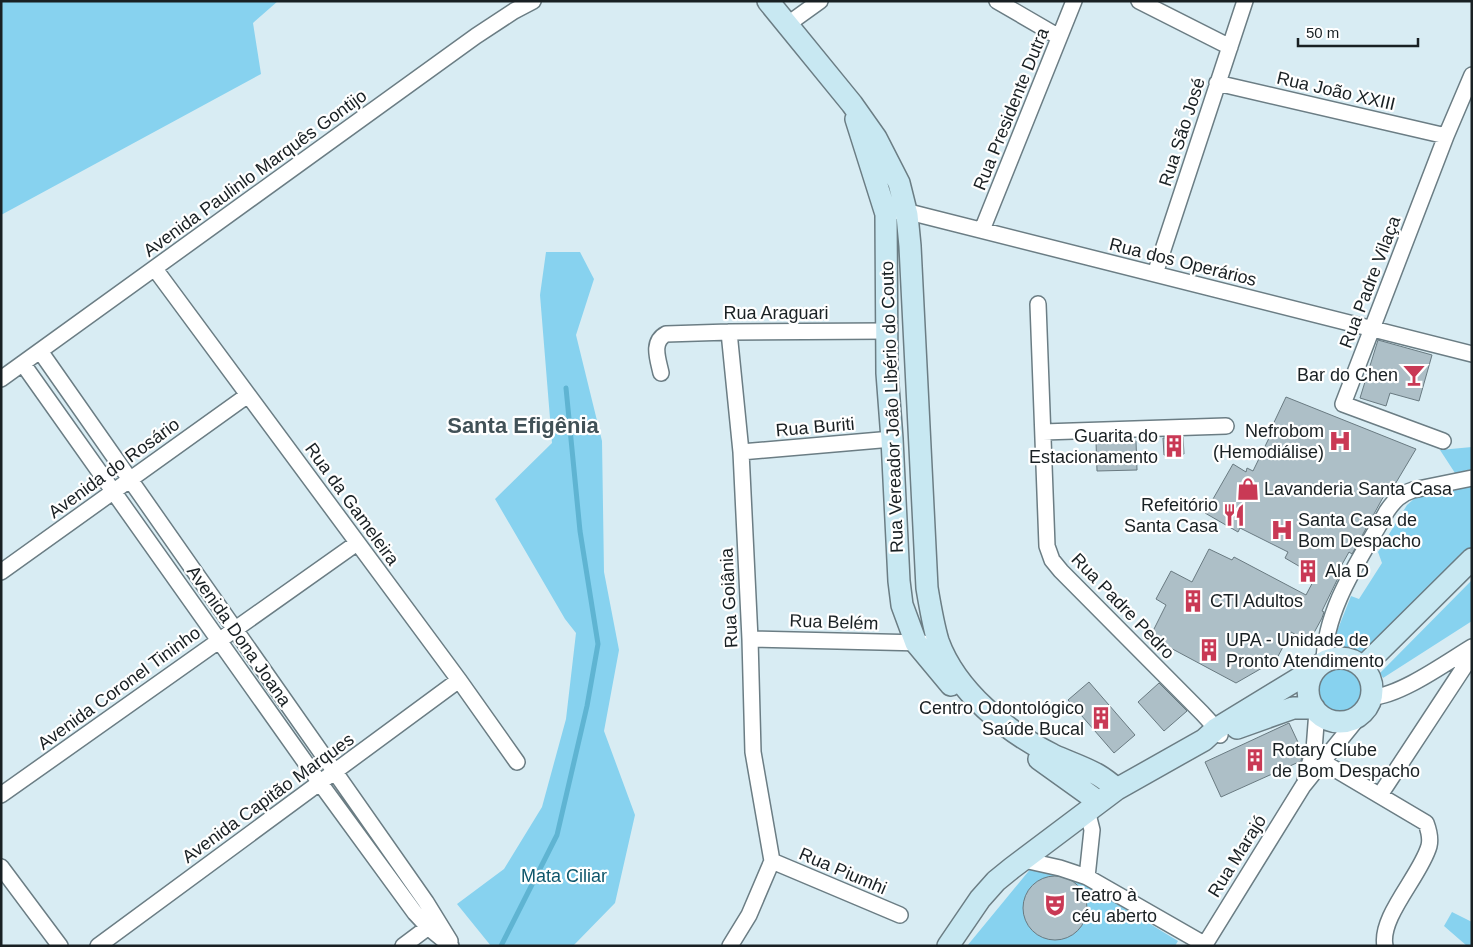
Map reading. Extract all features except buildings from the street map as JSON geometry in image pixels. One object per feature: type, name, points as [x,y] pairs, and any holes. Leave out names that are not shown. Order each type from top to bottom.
[{"type":"main road","name":"Rua Vereador João Libério do Couto","points":[[768,1],[852,104],[876,138],[899,183],[887,331],[899,581],[902,605],[916,643],[945,679],[966,694]]},
{"type":"main road","name":"Rua Vereador João Libério do Couto","points":[[896,212],[910,246],[927,588],[938,641],[966,694]]},
{"type":"main road","points":[[1363,667],[1472,559]]},
{"type":"main road","points":[[948,946],[980,899],[996,881],[1093,806],[1117,789],[1213,734],[1320,665],[1334,658],[1345,658],[1355,661],[1370,676],[1372,686],[1366,706],[1352,720],[1342,722],[1322,716],[1309,698],[1310,678],[1320,665]]},
{"type":"main road","points":[[966,694],[1026,740],[1053,755],[1099,776],[1117,789]]},
{"type":"main road","points":[[966,694],[982,714],[1093,806]]},
{"type":"main road","points":[[1213,734],[1280,711],[1293,708],[1316,710]]},
{"type":"street","name":"Avenida Paulinlo Marquês Gontijo","points":[[1,380],[476,36],[533,1]]},
{"type":"street","points":[[788,24],[820,1]]},
{"type":"street","points":[[998,1],[1059,37]]},
{"type":"street","name":"Rua Presidente Dutra","points":[[982,230],[1074,1]]},
{"type":"street","points":[[1139,1],[1230,47]]},
{"type":"street","name":"Rua São José","points":[[1154,274],[1245,1]]},
{"type":"street","name":"Rua Padre Vilaça","points":[[1443,441],[1343,404],[1446,136],[1472,75]]},
{"type":"street","name":"Rua João XXIII","points":[[1217,84],[1446,136]]},
{"type":"street","name":"Rua dos Operários","points":[[896,212],[982,230],[1472,354]]},
{"type":"street","name":"Rua da Gameleira","points":[[155,268],[459,680],[517,762]]},
{"type":"street","name":"Rua Padre Pedro","points":[[1038,304],[1046,546],[1052,560],[1061,571],[1213,734]]},
{"type":"street","name":"Rua Araguari","points":[[661,373],[656,350],[657,342],[660,337],[666,334],[887,331]]},
{"type":"street","name":"Rua Goiânia","points":[[729,332],[741,452],[750,639],[753,752],[772,861]]},
{"type":"street","name":"Avenida Dona Joana","points":[[40,351],[336,771],[433,924]]},
{"type":"street","name":"Avenida Dona Joana","points":[[23,364],[320,783],[415,913],[433,924]]},
{"type":"street","name":"Avenida do Rosário","points":[[1,572],[248,395]]},
{"type":"street","points":[[1043,432],[1226,426]]},
{"type":"street","name":"Rua Buriti","points":[[741,452],[892,439]]},
{"type":"street","points":[[1320,665],[1339,598],[1387,512],[1396,500],[1404,493],[1413,490],[1472,478]]},
{"type":"street","name":"Avenida Coronel Tininho","points":[[1,795],[357,543]]},
{"type":"street","name":"Rua Belém","points":[[750,639],[916,643],[938,641]]},
{"type":"street","points":[[1366,706],[1382,696],[1414,682],[1472,647]]},
{"type":"street","points":[[1380,795],[1472,655]]},
{"type":"street","name":"Avenida Capitão Marques","points":[[98,946],[459,680]]},
{"type":"street","name":"Rua Marajó","points":[[1204,945],[1303,786],[1366,706]]},
{"type":"street","name":"Rua Marajó","points":[[1303,786],[1314,750],[1316,710]]},
{"type":"street","points":[[1323,762],[1426,823],[1430,836],[1430,846],[1387,925],[1383,938],[1385,946]]},
{"type":"street","points":[[1087,877],[1093,806]]},
{"type":"street","points":[[1024,860],[1060,868],[1087,877],[1204,945]]},
{"type":"street","points":[[730,946],[749,915],[772,861]]},
{"type":"street","name":"Rua Piumhi","points":[[772,861],[900,915]]},
{"type":"street","points":[[1,867],[60,946]]},
{"type":"street","points":[[403,946],[433,924],[452,946]]},
{"type":"green space","points":[[1,1],[278,1],[253,23],[261,74],[1,215]]},
{"type":"green space","name":"Mata Ciliar","points":[[546,252],[580,252],[594,279],[576,335],[602,441],[604,572],[619,650],[604,731],[635,815],[615,903],[573,946],[491,946],[457,904],[504,869],[542,807],[566,719],[576,633],[565,619],[495,499],[552,443],[540,295]]},
{"type":"green space","points":[[1472,447],[1472,469],[1455,473],[1440,450]]},
{"type":"green space","points":[[1472,484],[1472,546],[1360,655],[1335,644],[1336,634],[1351,596],[1359,599],[1382,563],[1378,552],[1407,505],[1415,498]]},
{"type":"green space","points":[[1472,580],[1472,621],[1383,678],[1380,673]]},
{"type":"green space","points":[[1335,662],[1345,662],[1355,666],[1363,674],[1367,689],[1363,704],[1355,712],[1345,716],[1335,716],[1325,712],[1317,704],[1313,694],[1313,684],[1317,674],[1325,666]]},
{"type":"green space","points":[[1032,867],[1066,873],[1178,941],[1175,946],[967,946]]},
{"type":"green space","points":[[1452,912],[1472,922],[1472,946],[1467,946],[1444,926]]},
{"type":"waterway","points":[[501,946],[557,835],[587,706],[598,644],[580,531],[566,388]]},
{"type":"place","name":"Bar do Chen","points":[[1414,375]]},
{"type":"place","name":"Nefrobom (Hemodiálise)","points":[[1340,441]]},
{"type":"place","name":"Guarita do Estacionamento","points":[[1174,446]]},
{"type":"place","name":"Lavanderia Santa Casa","points":[[1248,489]]},
{"type":"place","name":"Refeitório Santa Casa","points":[[1234,515]]},
{"type":"place","name":"Santa Casa de Bom Despacho","points":[[1282,530]]},
{"type":"place","name":"Ala D","points":[[1308,571]]},
{"type":"place","name":"CTI Adultos","points":[[1193,601]]},
{"type":"place","name":"UPA - Unidade de Pronto Atendimento","points":[[1209,650]]},
{"type":"place","name":"Centro Odontológico Saúde Bucal","points":[[1101,718]]},
{"type":"place","name":"Rotary Clube de Bom Despacho","points":[[1255,760]]},
{"type":"place","name":"Teatro à céu aberto","points":[[1055,905]]},
{"type":"district","name":"Santa Efigênia","points":[[523,425]]}]
